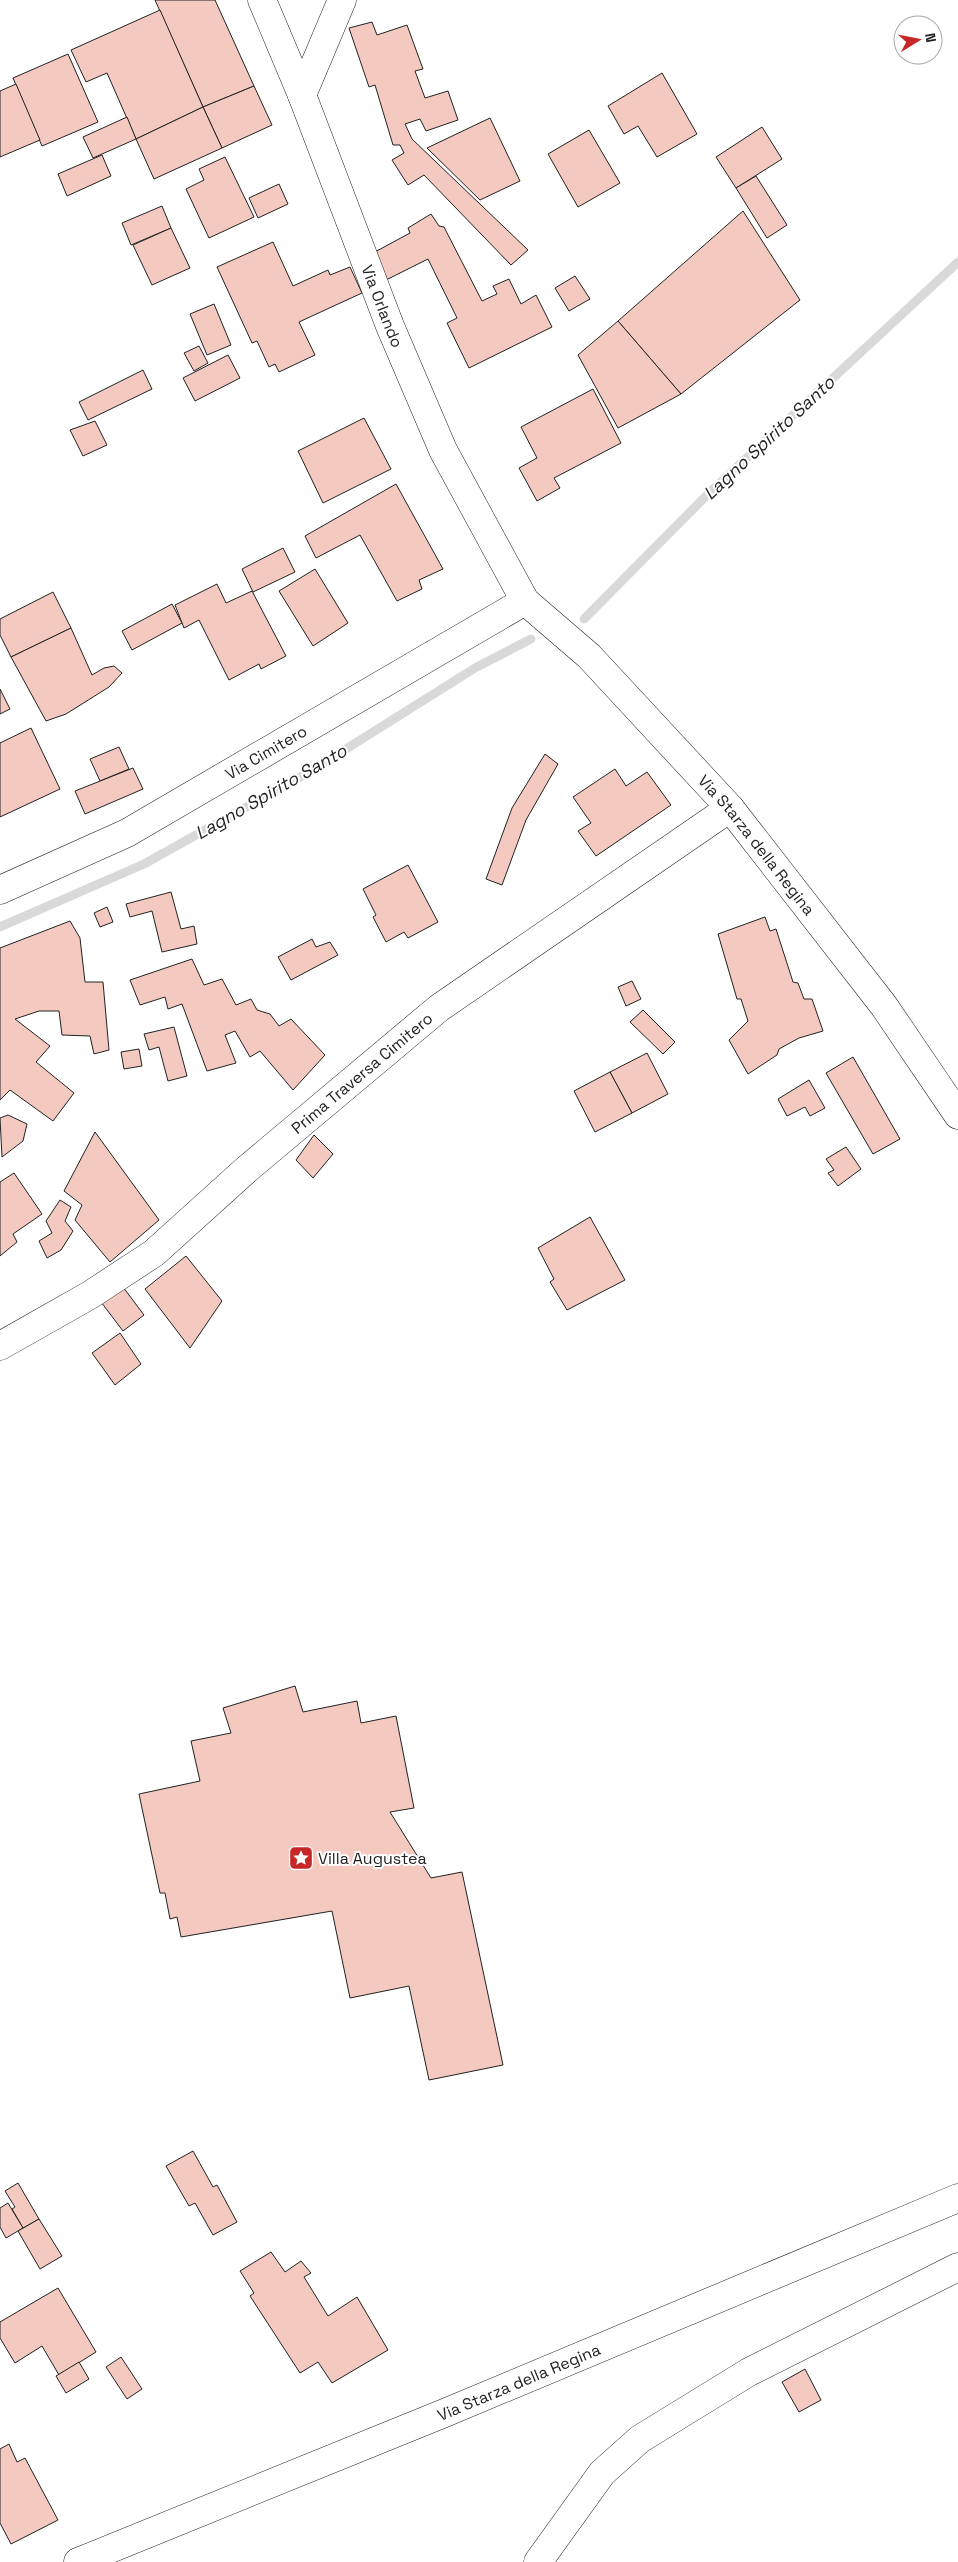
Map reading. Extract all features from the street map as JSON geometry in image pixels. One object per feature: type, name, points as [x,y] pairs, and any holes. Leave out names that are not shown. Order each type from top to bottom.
[{"type":"street","name":"Via Orlando","points":[[262,0],[302,95],[390,326],[443,450],[526,601]]},
{"type":"street","points":[[302,95],[342,0]]},
{"type":"street","name":"Via Starza della Regina","points":[[526,601],[589,656],[730,808],[884,1006],[958,1115]]},
{"type":"street","name":"Via Cimitero","points":[[0,890],[127,833],[526,601]]},
{"type":"street","name":"Prima Traversa Cimitero","points":[[0,1346],[90,1295],[154,1253],[247,1169],[440,1008],[730,808]]},
{"type":"street","name":"Via Starza della Regina","points":[[78,2562],[447,2412],[958,2198]]},
{"type":"street","points":[[538,2562],[602,2473],[640,2439],[749,2372],[958,2267]]},
{"type":"building","points":[[155,0],[215,0],[254,86],[203,107]]},
{"type":"building","points":[[160,10],[203,107],[136,139],[107,73],[86,82],[71,50]]},
{"type":"building","points":[[372,22],[377,35],[407,25],[423,69],[415,71],[425,98],[448,91],[458,120],[426,131],[420,119],[405,124],[412,139],[528,250],[511,265],[424,175],[408,185],[392,160],[404,153],[400,145],[393,145],[375,85],[369,87],[349,28]]},
{"type":"building","points":[[68,54],[98,122],[42,146],[13,78]]},
{"type":"building","points":[[662,73],[697,134],[657,157],[638,126],[624,134],[608,106]]},
{"type":"building","points":[[16,84],[40,140],[0,157],[0,91]]},
{"type":"building","points":[[254,86],[272,125],[222,148],[203,107]]},
{"type":"building","points":[[203,107],[222,148],[154,179],[136,139]]},
{"type":"building","points":[[127,117],[136,139],[93,158],[83,137]]},
{"type":"building","points":[[490,118],[520,181],[480,200],[427,148]]},
{"type":"building","points":[[762,127],[782,159],[736,188],[716,157]]},
{"type":"building","points":[[589,130],[620,183],[578,207],[548,154]]},
{"type":"building","points":[[102,155],[111,176],[67,196],[58,174]]},
{"type":"building","points":[[225,157],[254,217],[209,238],[186,189],[204,180],[199,169]]},
{"type":"building","points":[[756,176],[787,225],[767,238],[736,188]]},
{"type":"building","points":[[279,184],[288,204],[258,218],[249,198]]},
{"type":"building","points":[[162,206],[171,228],[131,245],[122,223]]},
{"type":"building","points":[[743,211],[800,300],[681,394],[618,321]]},
{"type":"building","points":[[431,214],[439,226],[444,227],[482,301],[497,294],[493,286],[509,279],[521,304],[536,295],[552,327],[469,368],[447,323],[457,318],[428,259],[386,280],[373,253],[410,233],[408,228]]},
{"type":"building","points":[[171,228],[190,268],[152,285],[133,245]]},
{"type":"building","points":[[273,242],[293,286],[328,270],[330,275],[350,267],[362,293],[299,322],[315,355],[279,372],[275,364],[269,367],[257,341],[252,343],[217,267]]},
{"type":"building","points":[[575,276],[590,299],[569,311],[555,288]]},
{"type":"building","points":[[214,304],[231,345],[207,355],[190,314]]},
{"type":"building","points":[[618,321],[681,394],[618,428],[578,355]]},
{"type":"building","points":[[199,346],[208,363],[194,371],[184,353]]},
{"type":"building","points":[[228,355],[240,378],[195,401],[183,378]]},
{"type":"building","points":[[143,370],[152,389],[88,420],[79,402]]},
{"type":"building","points":[[593,389],[621,443],[554,478],[560,488],[537,501],[519,468],[537,458],[521,427]]},
{"type":"building","points":[[364,418],[391,469],[323,503],[298,451]]},
{"type":"building","points":[[95,421],[107,445],[83,456],[70,430]]},
{"type":"building","points":[[396,484],[443,569],[419,580],[422,589],[397,601],[360,535],[316,558],[305,536]]},
{"type":"building","points":[[283,548],[295,572],[253,592],[242,569]]},
{"type":"building","points":[[315,569],[348,623],[313,646],[279,591]]},
{"type":"building","points":[[217,584],[226,603],[252,591],[286,656],[261,669],[259,664],[229,680],[199,620],[184,628],[175,605]]},
{"type":"building","points":[[53,592],[71,628],[11,657],[0,635],[0,619]]},
{"type":"building","points":[[172,604],[182,623],[132,650],[122,631]]},
{"type":"building","points":[[71,628],[92,675],[104,668],[114,666],[122,673],[109,687],[66,714],[46,721],[11,657]]},
{"type":"building","points":[[0,689],[10,709],[0,714]]},
{"type":"building","points":[[31,728],[60,789],[0,817],[0,743]]},
{"type":"building","points":[[119,747],[129,769],[100,781],[90,759]]},
{"type":"building","points":[[545,754],[558,764],[526,820],[502,885],[486,879],[512,808]]},
{"type":"building","points":[[133,768],[143,789],[85,814],[75,791]]},
{"type":"building","points":[[615,769],[626,786],[647,772],[671,805],[596,856],[578,831],[591,823],[573,797]]},
{"type":"building","points":[[408,865],[438,922],[408,938],[404,932],[386,942],[373,917],[376,915],[363,889]]},
{"type":"building","points":[[171,892],[181,929],[194,926],[197,944],[162,952],[152,911],[130,917],[126,904]]},
{"type":"building","points":[[107,907],[113,922],[100,927],[94,913]]},
{"type":"building","points":[[765,917],[770,931],[776,929],[793,982],[798,983],[804,999],[812,999],[823,1031],[799,1038],[779,1049],[777,1055],[748,1074],[729,1040],[748,1021],[741,999],[737,999],[718,934]]},
{"type":"building","points":[[70,921],[80,938],[85,982],[103,982],[109,1050],[94,1054],[90,1036],[62,1035],[59,1011],[39,1011],[15,1019],[50,1046],[36,1062],[74,1093],[53,1121],[10,1090],[0,1100],[0,948]]},
{"type":"building","points":[[312,939],[316,947],[330,942],[338,955],[291,980],[278,957]]},
{"type":"building","points":[[192,959],[204,985],[222,979],[236,1005],[251,999],[257,1010],[270,1014],[279,1026],[291,1019],[325,1055],[293,1090],[260,1051],[250,1057],[235,1031],[225,1035],[236,1063],[207,1071],[182,1004],[168,1009],[165,997],[140,1005],[130,980]]},
{"type":"building","points":[[632,981],[641,999],[626,1006],[618,987]]},
{"type":"building","points":[[643,1010],[675,1042],[663,1054],[630,1022]]},
{"type":"building","points":[[174,1027],[187,1076],[168,1081],[159,1047],[149,1050],[144,1034]]},
{"type":"building","points":[[139,1049],[142,1066],[124,1069],[121,1052]]},
{"type":"building","points":[[647,1053],[668,1094],[632,1113],[610,1072]]},
{"type":"building","points":[[853,1057],[900,1139],[873,1154],[826,1073]]},
{"type":"building","points":[[610,1072],[632,1113],[595,1132],[574,1091]]},
{"type":"building","points":[[809,1080],[825,1108],[810,1116],[805,1107],[787,1116],[778,1099]]},
{"type":"building","points":[[8,1115],[27,1124],[23,1141],[2,1157],[0,1118]]},
{"type":"building","points":[[95,1132],[159,1220],[110,1262],[75,1220],[82,1205],[64,1191]]},
{"type":"building","points":[[314,1135],[333,1154],[313,1178],[296,1160]]},
{"type":"building","points":[[846,1147],[861,1169],[838,1186],[828,1173],[834,1170],[826,1159]]},
{"type":"building","points":[[14,1173],[42,1214],[13,1234],[17,1242],[0,1256],[0,1182]]},
{"type":"building","points":[[60,1200],[71,1207],[65,1221],[73,1231],[61,1250],[47,1258],[39,1241],[52,1233],[46,1221]]},
{"type":"building","points":[[590,1217],[625,1280],[567,1310],[550,1282],[554,1279],[538,1248]]},
{"type":"building","points":[[186,1256],[222,1301],[190,1348],[145,1289]]},
{"type":"building","points":[[123,1287],[144,1315],[123,1331],[101,1302]]},
{"type":"building","points":[[120,1333],[141,1364],[115,1385],[92,1353]]},
{"type":"building","points":[[295,1686],[303,1712],[357,1701],[361,1723],[396,1716],[414,1808],[390,1812],[431,1878],[462,1872],[503,2065],[429,2080],[409,1986],[350,1998],[332,1911],[181,1937],[177,1917],[170,1919],[165,1893],[160,1893],[139,1794],[200,1781],[191,1741],[231,1733],[223,1708]]},
{"type":"building","points":[[193,2151],[213,2187],[217,2185],[237,2222],[213,2235],[195,2203],[189,2206],[166,2166]]},
{"type":"building","points":[[18,2183],[39,2219],[23,2228],[12,2209],[15,2207],[5,2191]]},
{"type":"building","points":[[8,2203],[23,2228],[6,2238],[0,2227],[0,2208]]},
{"type":"building","points":[[39,2219],[62,2256],[40,2269],[18,2231]]},
{"type":"building","points":[[271,2252],[285,2272],[301,2261],[311,2273],[304,2277],[328,2316],[357,2297],[388,2350],[332,2383],[318,2362],[300,2373],[250,2296],[254,2293],[240,2271]]},
{"type":"building","points":[[58,2288],[96,2352],[59,2375],[42,2346],[15,2363],[0,2338],[0,2322]]},
{"type":"building","points":[[121,2357],[142,2389],[127,2399],[106,2367]]},
{"type":"building","points":[[79,2362],[89,2379],[66,2393],[56,2376]]},
{"type":"building","points":[[805,2369],[821,2400],[799,2412],[782,2382]]},
{"type":"building","points":[[9,2444],[17,2462],[25,2458],[58,2520],[11,2544],[0,2523],[0,2449]]},
{"type":"waterway","name":"Lagno Spirito Santo","points":[[584,619],[710,492],[958,262]]},
{"type":"waterway","name":"Lagno Spirito Santo","points":[[0,927],[144,864],[311,771],[475,668],[531,639]]},
{"type":"place","name":"Villa Augustea","points":[[301,1858]]}]
